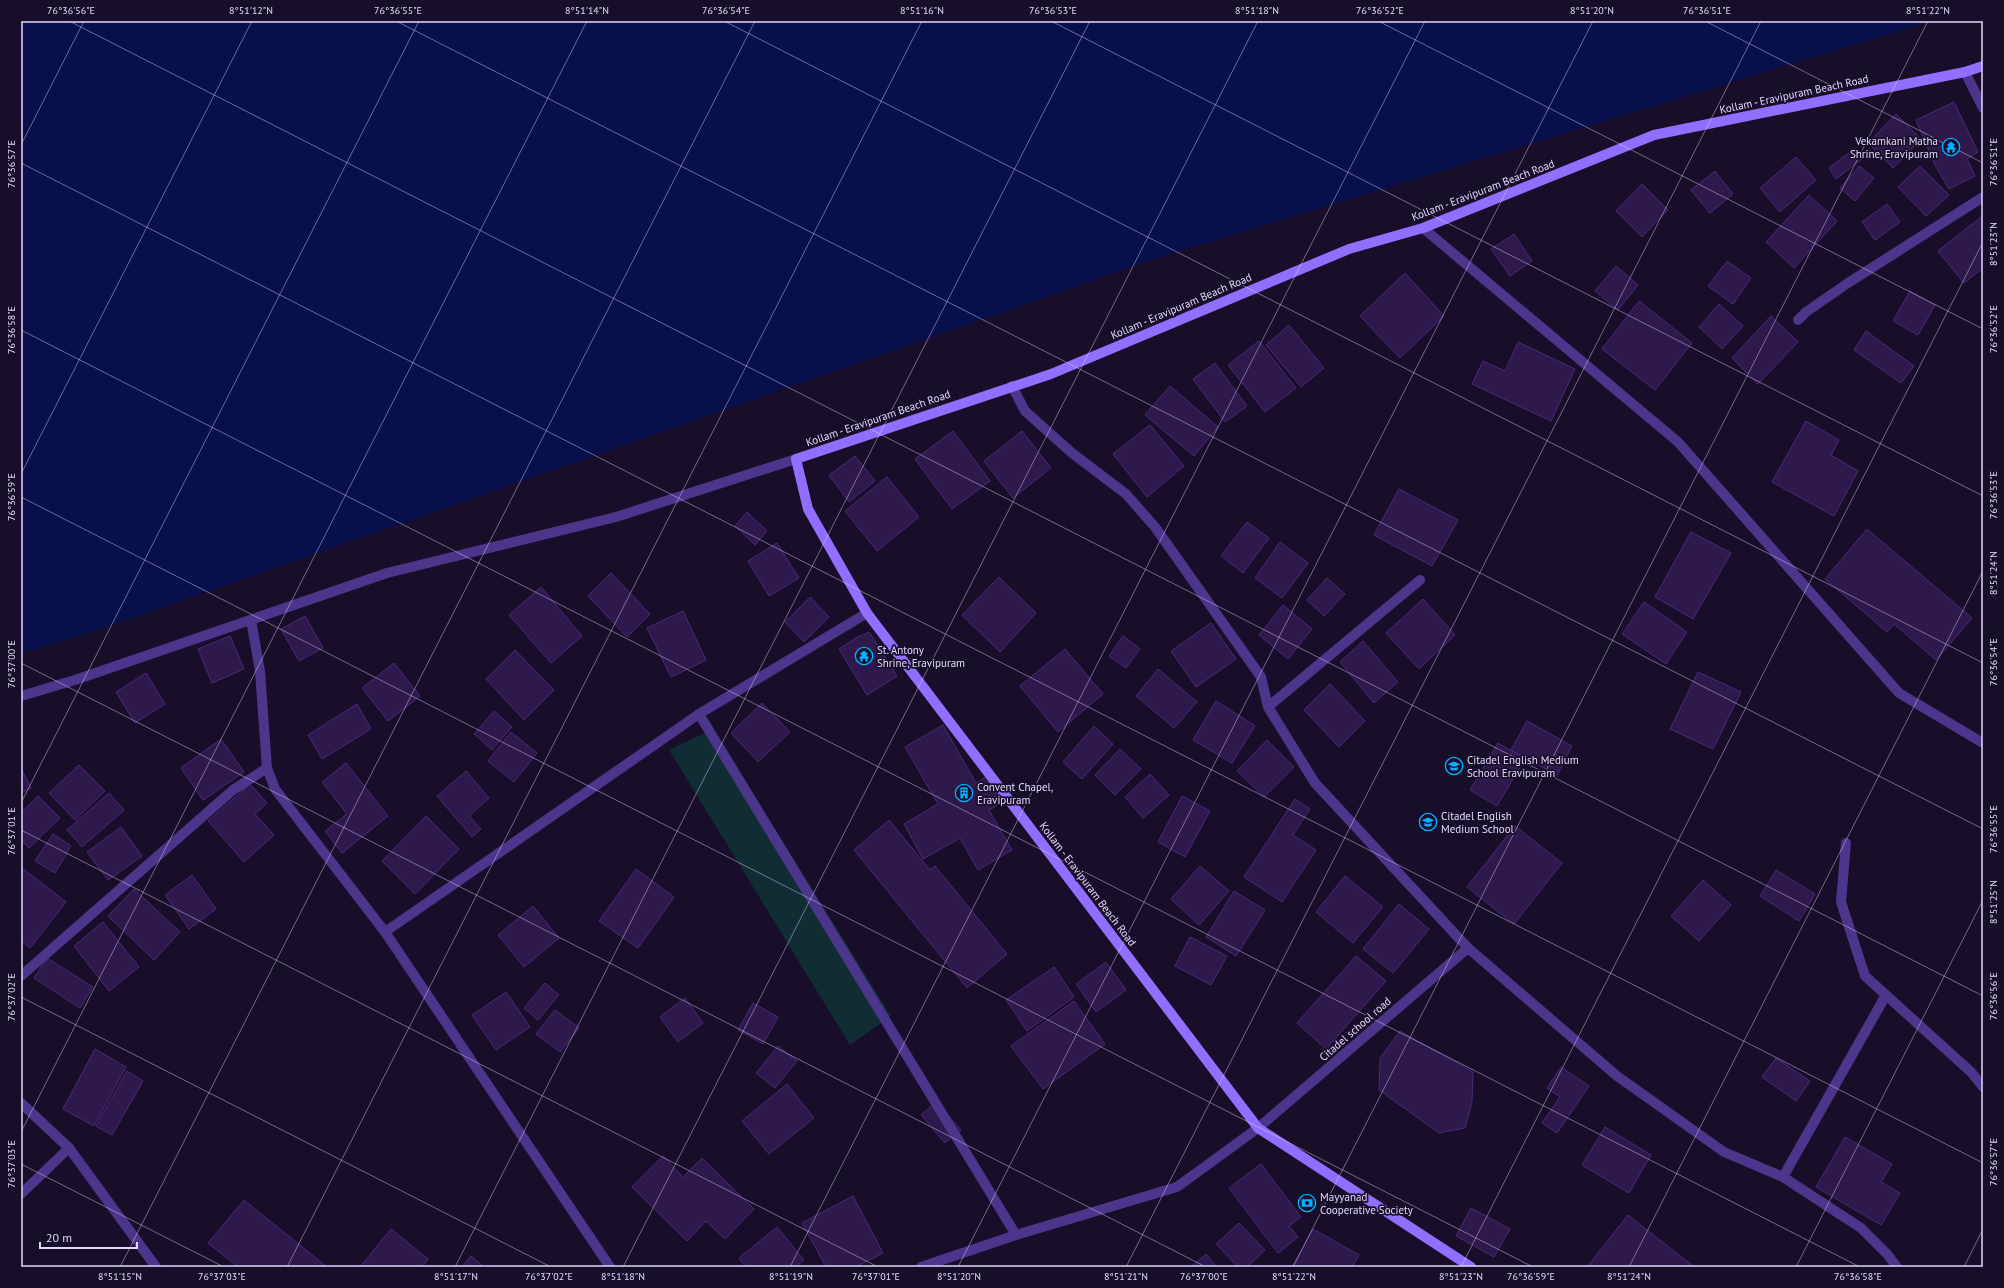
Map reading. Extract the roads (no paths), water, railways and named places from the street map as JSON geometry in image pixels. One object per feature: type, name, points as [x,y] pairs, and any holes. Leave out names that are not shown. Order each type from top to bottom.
[{"type":"main road","name":"Kollam - Eravipuram Beach Road","points":[[1471,1267],[1258,1128],[867,613],[808,509],[796,459],[1051,374],[1349,249],[1423,228],[1654,135],[1965,72],[1983,66]]},
{"type":"street","points":[[1965,72],[1983,108]]},
{"type":"street","points":[[1798,320],[1806,312],[1848,283],[1983,197]]},
{"type":"street","points":[[1423,228],[1678,442],[1899,693],[1983,743]]},
{"type":"street","points":[[1012,386],[1025,411],[1072,454],[1126,494],[1155,527],[1261,677],[1268,707],[1315,783],[1468,948],[1617,1076],[1724,1152],[1783,1177],[1861,1228],[1887,1254],[1896,1267]]},
{"type":"street","points":[[21,696],[74,680],[387,573],[616,517],[796,459]]},
{"type":"street","points":[[1268,707],[1420,580]]},
{"type":"street","points":[[385,932],[699,714],[867,613]]},
{"type":"street","points":[[251,620],[260,671],[267,768],[276,789],[385,932],[610,1267]]},
{"type":"street","points":[[699,714],[1016,1235]]},
{"type":"street","points":[[21,976],[233,790],[267,768]]},
{"type":"street","points":[[1846,843],[1841,902],[1865,976],[1971,1072],[1983,1087]]},
{"type":"street","name":"Citadel school road","points":[[922,1267],[1016,1235],[1177,1187],[1258,1128],[1468,948]]},
{"type":"street","points":[[1783,1177],[1886,995]]},
{"type":"street","points":[[21,1103],[69,1148],[156,1267]]},
{"type":"street","points":[[21,1194],[69,1148]]},
{"type":"place","name":"Vekamkani Matha Shrine, Eravipuram","points":[[1951,147]]},
{"type":"place","name":"St. Antony Shrine, Eravipuram","points":[[864,656]]},
{"type":"place","name":"Citadel English Medium School Eravipuram","points":[[1454,766]]},
{"type":"place","name":"Convent Chapel, Eravipuram","points":[[964,793]]},
{"type":"place","name":"Citadel English Medium School","points":[[1428,822]]},
{"type":"place","name":"Mayyanad Cooperative Society","points":[[1307,1203]]}]
